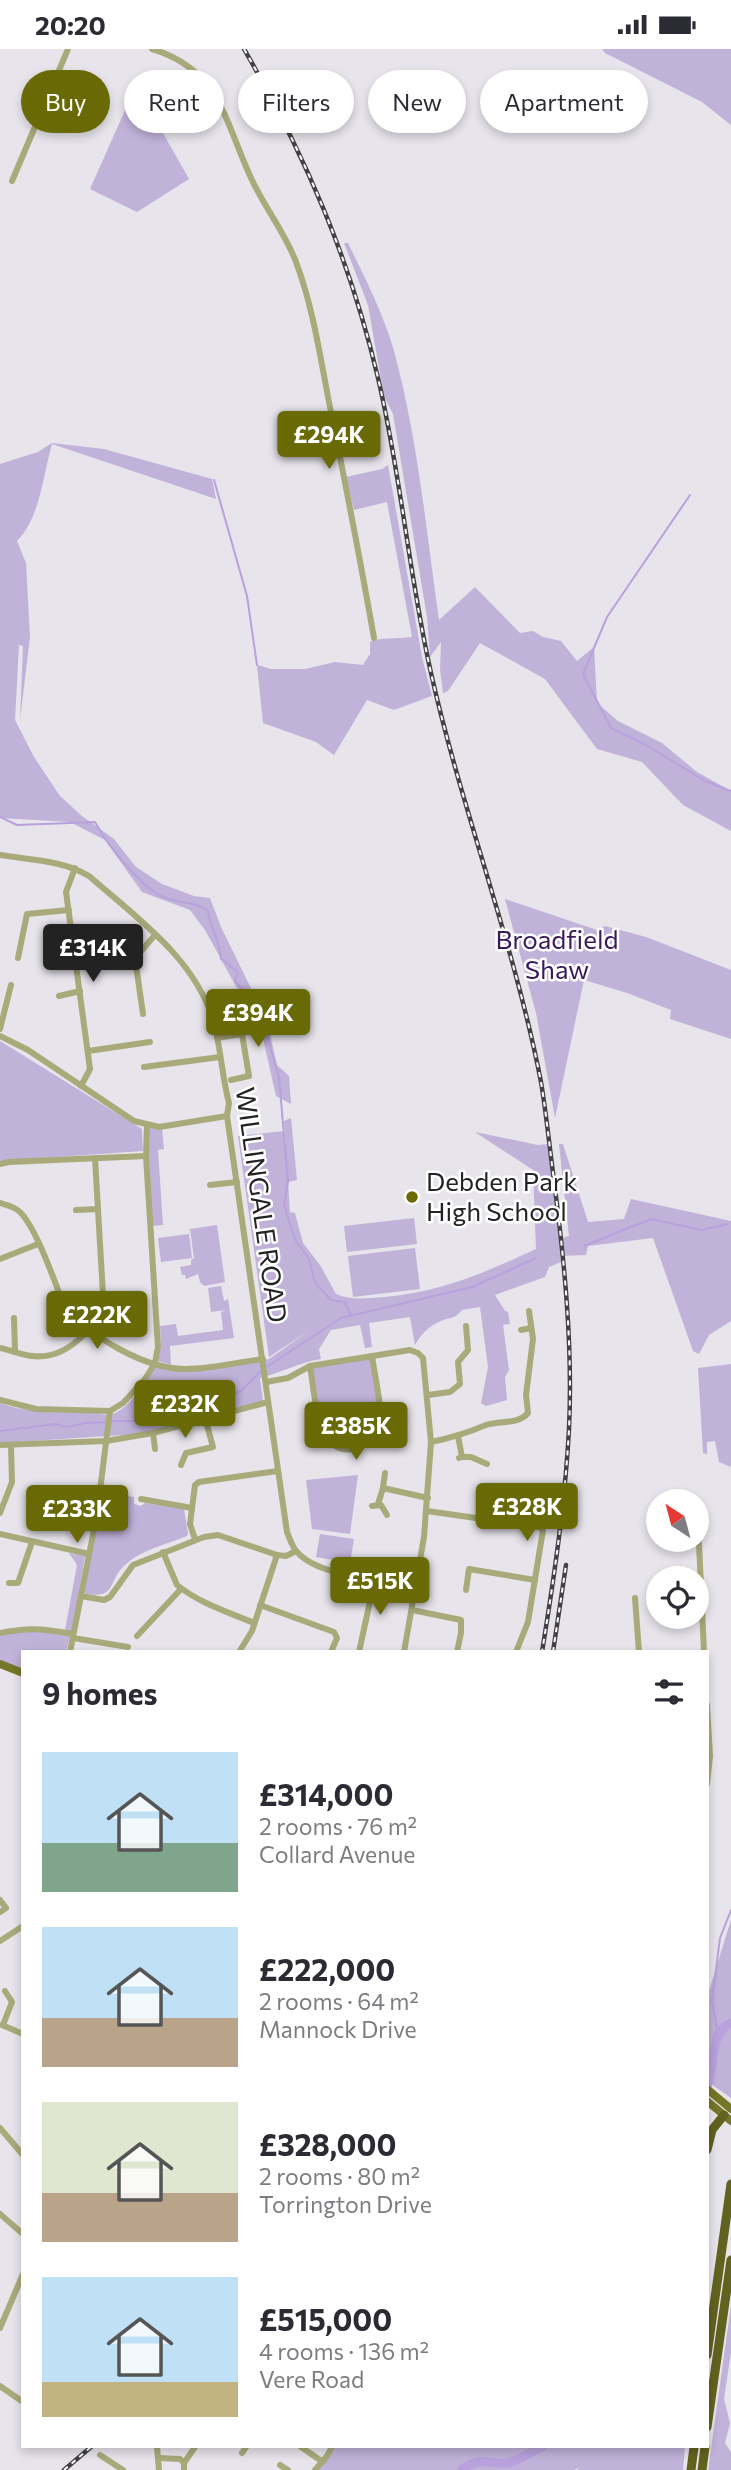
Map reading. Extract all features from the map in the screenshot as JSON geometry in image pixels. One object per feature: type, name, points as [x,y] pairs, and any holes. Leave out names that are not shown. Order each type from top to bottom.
[{"type":"highway","points":[[709,2142],[712,2130],[729,2114]]},
{"type":"highway","points":[[709,2341],[731,2183]]},
{"type":"highway","points":[[709,2413],[731,2260]]},
{"type":"highway","points":[[691,2470],[694,2448]]},
{"type":"highway","points":[[702,2470],[705,2448]]},
{"type":"main road","points":[[0,1664],[21,1672]]},
{"type":"main road","points":[[709,2095],[729,2114]]},
{"type":"street","points":[[12,181],[68,49]]},
{"type":"street","points":[[152,49],[186,63],[216,98],[236,138],[254,186],[284,235],[298,265],[318,347],[374,638]]},
{"type":"street","name":"WILLINGALE ROAD","points":[[0,855],[61,863],[75,867],[89,876],[175,954],[192,974],[205,999],[217,1038],[229,1103],[228,1116],[287,1532],[296,1551]]},
{"type":"street","points":[[75,867],[66,892],[90,1069],[81,1086]]},
{"type":"street","points":[[18,958],[27,914],[69,910]]},
{"type":"street","points":[[143,1014],[135,958],[155,935]]},
{"type":"street","points":[[0,1029],[11,985]]},
{"type":"street","points":[[59,996],[80,991]]},
{"type":"street","points":[[217,1038],[242,1034],[250,1076],[231,1080]]},
{"type":"street","points":[[0,1036],[28,1050],[134,1121],[159,1127],[228,1116]]},
{"type":"street","points":[[88,1051],[150,1042]]},
{"type":"street","points":[[144,1067],[220,1057]]},
{"type":"street","points":[[70,1650],[99,1502],[108,1418],[145,1379],[155,1363],[158,1347],[146,1156],[147,1125]]},
{"type":"street","points":[[0,1164],[146,1156]]},
{"type":"street","points":[[0,1348],[29,1356],[47,1356],[65,1350],[77,1342],[101,1308],[103,1295],[95,1158]]},
{"type":"street","points":[[210,1185],[237,1182]]},
{"type":"street","points":[[0,1203],[20,1212],[71,1315],[134,1357],[186,1370],[264,1365]]},
{"type":"street","points":[[76,1210],[98,1209]]},
{"type":"street","points":[[0,1259],[38,1244]]},
{"type":"street","points":[[431,1442],[526,1416],[533,1339],[529,1311]]},
{"type":"street","points":[[14,1318],[15,1352]]},
{"type":"street","points":[[428,1395],[450,1392],[460,1384],[458,1362],[468,1350],[466,1326]]},
{"type":"street","points":[[520,1330],[531,1328]]},
{"type":"street","points":[[266,1382],[288,1378],[310,1366],[410,1350],[422,1358],[431,1442],[427,1511],[406,1650]]},
{"type":"street","points":[[310,1366],[321,1427],[326,1438],[337,1447],[352,1449],[365,1445],[376,1434],[381,1421],[372,1356]]},
{"type":"street","points":[[0,1400],[36,1409],[108,1418]]},
{"type":"street","points":[[0,1445],[106,1441],[153,1433],[268,1402]]},
{"type":"street","points":[[181,1465],[186,1453],[213,1447],[205,1418]]},
{"type":"street","points":[[153,1433],[155,1449]]},
{"type":"street","points":[[458,1436],[460,1457],[471,1457],[487,1464]]},
{"type":"street","points":[[0,1513],[12,1482],[11,1446]]},
{"type":"street","points":[[195,1539],[190,1524],[195,1485],[199,1482],[278,1471]]},
{"type":"street","points":[[385,1473],[383,1488],[375,1505],[385,1509],[387,1515]]},
{"type":"street","points":[[383,1488],[428,1498]]},
{"type":"street","points":[[47,1492],[99,1502]]},
{"type":"street","points":[[141,1499],[192,1508]]},
{"type":"street","points":[[427,1511],[539,1527],[542,1530],[527,1622],[517,1650]]},
{"type":"street","points":[[0,1534],[89,1554]]},
{"type":"street","points":[[80,1596],[104,1600],[110,1597],[133,1565],[195,1539],[218,1535],[277,1555],[286,1556],[296,1551],[307,1561],[327,1570],[417,1582]]},
{"type":"street","points":[[9,1583],[18,1583],[22,1577],[32,1542]]},
{"type":"street","points":[[163,1552],[181,1589],[254,1623]]},
{"type":"street","points":[[699,1552],[704,1650]]},
{"type":"street","points":[[240,1650],[252,1631],[277,1555]]},
{"type":"street","points":[[466,1590],[469,1569],[535,1580]]},
{"type":"street","points":[[359,1650],[372,1577]]},
{"type":"street","points":[[137,1636],[181,1589]]},
{"type":"street","points":[[635,1598],[633,1614],[639,1650]]},
{"type":"street","points":[[260,1605],[334,1632],[337,1638],[332,1650]]},
{"type":"street","points":[[414,1611],[461,1620],[457,1650]]},
{"type":"street","points":[[0,1633],[38,1628],[128,1647]]},
{"type":"street","points":[[0,1912],[6,1908],[1,1899]]},
{"type":"street","points":[[0,1941],[21,1927]]},
{"type":"street","points":[[5,1991],[12,2002],[2,2025],[21,2033]]},
{"type":"street","points":[[0,2128],[21,2153]]},
{"type":"street","points":[[0,2214],[21,2232]]},
{"type":"street","points":[[0,2328],[21,2279]]},
{"type":"street","points":[[0,2386],[21,2401]]},
{"type":"street","points":[[158,2448],[159,2470]]},
{"type":"street","points":[[184,2466],[194,2448]]},
{"type":"street","points":[[302,2448],[323,2462]]},
{"type":"street","points":[[315,2470],[331,2448]]},
{"type":"street","points":[[100,2455],[123,2470]]},
{"type":"street","points":[[159,2458],[180,2459],[184,2466]]},
{"type":"street","points":[[280,2465],[288,2470]]},
{"type":"green space","points":[[602,49],[731,49],[731,125],[702,102],[648,75],[648,70],[639,70]]},
{"type":"green space","points":[[124,113],[124,133],[163,133],[189,179],[137,212],[90,189]]},
{"type":"green space","points":[[344,243],[348,243],[367,283],[394,351],[415,451],[439,620],[475,587],[520,633],[533,631],[543,637],[561,641],[577,661],[594,647],[597,703],[618,721],[662,743],[697,772],[731,791],[731,831],[683,805],[642,762],[597,749],[545,679],[480,643],[448,691],[443,693],[441,642],[430,657],[427,617],[393,414],[384,396],[368,305]]},
{"type":"green space","points":[[52,443],[104,449],[212,479],[216,499],[52,444],[36,508],[31,521],[17,541],[26,563],[30,637],[20,720],[23,646],[14,643],[19,645],[15,720],[34,757],[60,796],[114,839],[136,867],[162,884],[194,896],[210,898],[221,927],[267,1021],[277,1065],[289,1076],[291,1104],[276,1096],[262,1034],[205,930],[190,910],[142,892],[105,840],[70,822],[0,818],[0,464],[38,452]]},
{"type":"green space","points":[[388,465],[422,657],[432,696],[394,710],[367,700],[334,755],[316,742],[263,723],[257,665],[271,669],[305,669],[335,662],[363,665],[370,654],[370,642],[412,637],[387,502],[354,510],[346,477],[382,469]]},
{"type":"green space","name":"Broadfield Shaw","points":[[505,899],[597,930],[605,926],[646,937],[731,970],[731,1039],[670,1019],[671,1010],[584,980],[555,1118],[536,1013]]},
{"type":"green space","points":[[0,1041],[142,1129],[143,1151],[0,1161]]},
{"type":"green space","points":[[291,1118],[297,1180],[288,1182],[290,1212],[295,1213],[303,1243],[320,1265],[336,1294],[348,1298],[385,1297],[445,1286],[536,1249],[533,1170],[475,1132],[538,1145],[548,1144],[559,1239],[569,1236],[559,1144],[563,1144],[588,1222],[624,1219],[631,1199],[731,1221],[731,1321],[709,1335],[699,1354],[693,1351],[653,1238],[588,1246],[586,1255],[560,1256],[561,1262],[549,1267],[545,1277],[495,1295],[508,1312],[510,1324],[503,1325],[509,1370],[505,1377],[507,1400],[486,1406],[481,1403],[488,1367],[480,1307],[462,1310],[455,1316],[433,1325],[415,1345],[410,1317],[369,1323],[372,1347],[365,1348],[360,1325],[331,1330],[319,1349],[321,1359],[260,1378],[263,1401],[139,1434],[0,1443],[0,1403],[34,1411],[113,1414],[131,1400],[156,1366],[170,1370],[269,1359],[310,1330],[269,1357],[238,1136],[284,1131],[286,1149],[284,1121]]},
{"type":"green space","points":[[149,1127],[162,1128],[164,1149],[158,1150],[163,1225],[152,1226],[147,1156]]},
{"type":"green space","points":[[414,1218],[417,1244],[347,1252],[344,1226]]},
{"type":"green space","points":[[217,1225],[225,1282],[204,1286],[198,1274],[186,1279],[180,1267],[191,1265],[194,1258],[190,1229]]},
{"type":"green space","points":[[189,1234],[192,1258],[161,1262],[158,1238]]},
{"type":"green space","points":[[415,1248],[420,1289],[353,1297],[348,1256]]},
{"type":"green space","points":[[221,1286],[224,1301],[228,1299],[234,1338],[170,1346],[171,1365],[158,1361],[161,1347],[160,1326],[176,1324],[178,1336],[223,1330],[221,1312],[226,1310],[211,1312],[208,1288]]},
{"type":"green space","points":[[372,1356],[381,1421],[365,1445],[336,1447],[321,1427],[310,1366]]},
{"type":"green space","points":[[731,1364],[731,1467],[719,1462],[715,1441],[707,1442],[707,1454],[703,1453],[698,1368]]},
{"type":"green space","points":[[358,1475],[350,1534],[312,1529],[306,1480]]},
{"type":"green space","points":[[104,1492],[134,1497],[134,1504],[141,1506],[145,1503],[184,1509],[188,1533],[187,1536],[132,1559],[120,1570],[111,1587],[103,1594],[86,1594],[84,1591]]},
{"type":"green space","points":[[320,1534],[354,1539],[350,1563],[316,1557]]},
{"type":"green space","points":[[69,1553],[85,1556],[72,1632],[65,1630],[77,1565]]},
{"type":"green space","points":[[24,1628],[71,1633],[67,1650],[21,1650],[21,1670],[0,1663],[0,1633]]},
{"type":"green space","points":[[731,1920],[731,2098],[709,2082],[709,1991]]},
{"type":"green space","points":[[731,2305],[731,2352],[724,2399],[730,2423],[725,2443],[731,2452],[731,2470],[708,2470]]},
{"type":"green space","points":[[331,2448],[685,2448],[683,2470],[315,2470]]},
{"type":"waterway","points":[[214,480],[247,596],[257,665]]},
{"type":"waterway","points":[[690,495],[607,617],[583,674],[611,728],[646,745],[705,781],[731,791]]},
{"type":"waterway","points":[[0,817],[17,825],[95,822],[124,863],[152,891],[208,911],[221,959],[238,972],[235,981],[246,993],[264,1026],[279,1077],[288,1182],[284,1204],[296,1241],[309,1259],[315,1283],[331,1300],[345,1302],[351,1316]]},
{"type":"waterway","points":[[584,1246],[651,1219],[702,1230],[728,1224]]},
{"type":"waterway","points":[[265,1368],[341,1318],[472,1287],[536,1258]]},
{"type":"waterway","points":[[111,1421],[156,1421],[174,1410],[194,1412],[241,1391],[261,1371]]},
{"type":"waterway","points":[[0,1431],[56,1424],[67,1427],[106,1422]]},
{"type":"waterway","points":[[718,2034],[712,2001],[720,1938],[731,1910]]},
{"type":"waterway","points":[[709,2078],[719,2034],[731,2023]]},
{"type":"waterway","points":[[461,2470],[476,2462],[512,2462],[541,2448]]},
{"type":"railway","points":[[244,49],[306,168],[339,250],[367,334],[386,415],[431,673],[457,776],[517,979],[541,1082],[564,1269],[570,1397],[562,1513],[542,1650]]},
{"type":"railway","points":[[553,1650],[566,1565]]},
{"type":"railway","points":[[64,2470],[90,2448]]},
{"type":"place","name":"Debden Park High School","points":[[412,1197]]}]
